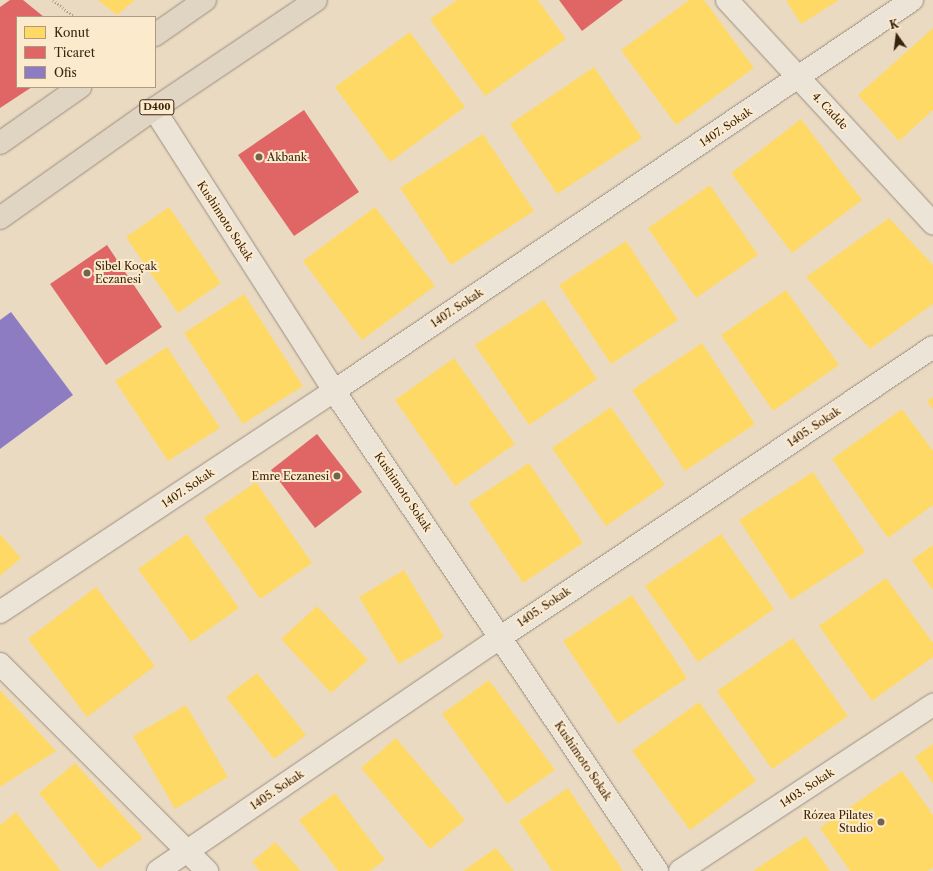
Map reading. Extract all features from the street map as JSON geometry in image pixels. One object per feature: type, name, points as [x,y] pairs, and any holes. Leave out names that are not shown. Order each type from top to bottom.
[{"type":"highway","points":[[156,34],[205,0]]},
{"type":"highway","name":"D400","points":[[0,218],[154,109],[316,0]]},
{"type":"highway","points":[[0,143],[79,88]]},
{"type":"street","name":"4. Cadde","points":[[726,0],[933,223]]},
{"type":"street","name":"1407. Sokak","points":[[0,612],[334,391],[799,78],[912,0]]},
{"type":"street","name":"Kushimoto Sokak","points":[[154,109],[334,391],[501,637],[657,871]]},
{"type":"street","name":"1405. Sokak","points":[[158,871],[501,637],[933,347]]},
{"type":"street","points":[[0,664],[207,871]]},
{"type":"street","name":"1403. Sokak","points":[[680,871],[933,705]]},
{"type":"path","points":[[53,0],[74,16]]},
{"type":"building: Konut","points":[[98,0],[135,0],[117,15]]},
{"type":"building: Konut","points":[[457,0],[538,0],[566,39],[485,96],[430,19]]},
{"type":"building: Konut","points":[[689,0],[704,0],[754,68],[676,125],[621,50]]},
{"type":"building: Konut","points":[[786,0],[839,0],[801,24]]},
{"type":"building: Konut","points":[[933,28],[933,110],[899,141],[858,95]]},
{"type":"building: Konut","points":[[410,32],[465,107],[390,162],[335,87]]},
{"type":"building: Konut","points":[[594,67],[642,138],[557,194],[510,124]]},
{"type":"building: Konut","points":[[801,119],[862,200],[792,253],[731,173]]},
{"type":"building: Konut","points":[[483,134],[534,211],[451,265],[400,188]]},
{"type":"building: Konut","points":[[710,185],[758,255],[696,298],[648,228]]},
{"type":"building: Konut","points":[[169,207],[221,283],[178,313],[126,237]]},
{"type":"building: Konut","points":[[375,207],[435,286],[362,340],[303,261]]},
{"type":"building: Konut","points":[[889,218],[933,265],[933,304],[870,349],[806,277]]},
{"type":"building: Konut","points":[[626,241],[678,320],[611,364],[559,285]]},
{"type":"building: Konut","points":[[786,290],[839,365],[773,411],[721,335]]},
{"type":"building: Konut","points":[[244,294],[303,386],[243,424],[184,333]]},
{"type":"building: Konut","points":[[544,300],[597,379],[529,425],[475,345]]},
{"type":"building: Konut","points":[[702,343],[755,424],[685,471],[632,390]]},
{"type":"building: Konut","points":[[167,347],[220,428],[168,461],[115,381]]},
{"type":"building: Konut","points":[[454,358],[515,444],[455,486],[395,400]]},
{"type":"building: Konut","points":[[933,397],[933,409],[927,401]]},
{"type":"building: Konut","points":[[611,407],[665,485],[606,526],[552,448]]},
{"type":"building: Konut","points":[[902,409],[933,451],[933,505],[888,538],[832,459]]},
{"type":"building: Konut","points":[[529,463],[583,543],[523,583],[469,503]]},
{"type":"building: Konut","points":[[813,472],[865,552],[791,600],[739,520]]},
{"type":"building: Konut","points":[[256,482],[312,563],[260,599],[204,518]]},
{"type":"building: Konut","points":[[0,534],[21,558],[0,576]]},
{"type":"building: Konut","points":[[187,534],[239,608],[191,642],[138,569]]},
{"type":"building: Konut","points":[[721,534],[774,609],[698,662],[645,586]]},
{"type":"building: Konut","points":[[933,545],[933,590],[912,560]]},
{"type":"building: Konut","points":[[404,570],[444,637],[399,664],[359,597]]},
{"type":"building: Konut","points":[[886,578],[933,643],[933,657],[872,701],[819,626]]},
{"type":"building: Konut","points":[[96,587],[155,666],[87,717],[28,639]]},
{"type":"building: Konut","points":[[632,595],[687,678],[618,724],[563,641]]},
{"type":"building: Konut","points":[[317,606],[368,660],[331,693],[281,639]]},
{"type":"building: Konut","points":[[793,638],[848,716],[772,769],[717,691]]},
{"type":"building: Konut","points":[[257,673],[306,735],[274,759],[226,697]]},
{"type":"building: Konut","points":[[489,680],[555,770],[507,804],[442,714]]},
{"type":"building: Konut","points":[[0,690],[56,751],[0,787]]},
{"type":"building: Konut","points":[[699,702],[756,781],[690,830],[632,751]]},
{"type":"building: Konut","points":[[186,705],[228,777],[175,809],[133,736]]},
{"type":"building: Konut","points":[[396,738],[465,820],[430,849],[361,768]]},
{"type":"building: Konut","points":[[933,744],[933,783],[915,757]]},
{"type":"building: Konut","points":[[75,763],[143,838],[99,869],[39,793]]},
{"type":"building: Konut","name":"Rózea Pilates Studio","points":[[902,771],[933,815],[933,868],[928,871],[850,871],[820,828]]},
{"type":"building: Konut","points":[[568,788],[623,871],[552,871],[519,821]]},
{"type":"building: Konut","points":[[335,793],[385,860],[370,871],[338,871],[299,820]]},
{"type":"building: Konut","points":[[16,812],[61,871],[0,871],[0,825]]},
{"type":"building: Konut","points":[[806,836],[830,871],[753,871]]},
{"type":"building: Konut","points":[[275,842],[301,871],[260,871],[252,862]]},
{"type":"building: Konut","points":[[496,848],[514,871],[463,871]]},
{"type":"building: Ticaret","points":[[10,0],[23,0],[43,16],[16,16],[16,88],[30,88],[0,108],[0,7]]},
{"type":"building: Ticaret","points":[[559,0],[623,0],[582,31]]},
{"type":"building: Ticaret","points":[[304,110],[359,192],[294,236],[238,155]]},
{"type":"building: Ticaret","points":[[107,245],[162,327],[106,365],[50,284]]},
{"type":"building: Ticaret","points":[[317,434],[362,492],[315,528],[271,470]]},
{"type":"building: Ofis","points":[[11,312],[73,395],[0,449],[0,320]]},
{"type":"place","name":"Akbank","points":[[259,157]]},
{"type":"place","name":"Sibel Koçak Eczanesi","points":[[87,273]]},
{"type":"place","name":"Emre Eczanesi","points":[[337,476]]},
{"type":"place","name":"Rózea Pilates Studio","points":[[881,822]]}]
